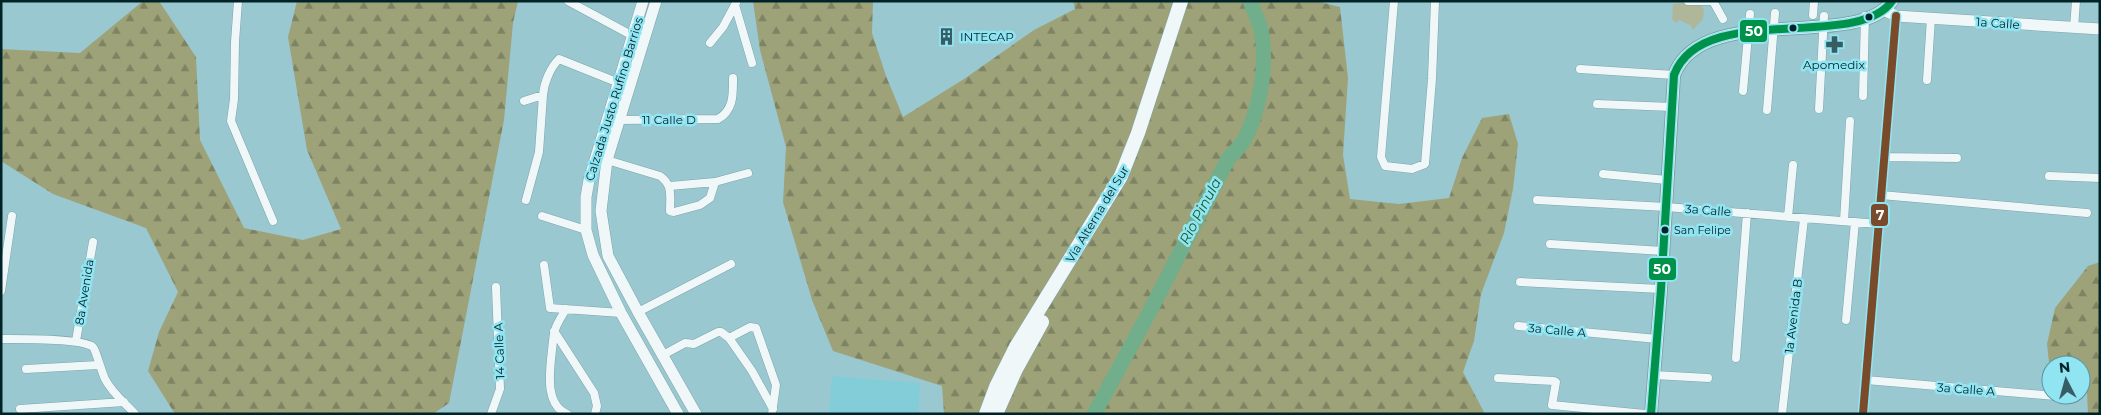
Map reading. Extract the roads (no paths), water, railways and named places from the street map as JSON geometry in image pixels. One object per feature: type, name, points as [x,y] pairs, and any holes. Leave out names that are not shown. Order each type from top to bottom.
[{"type":"highway","name":"Vía Alterna del Sur","points":[[986,414],[1021,349],[1121,176],[1138,133],[1181,1]]},
{"type":"highway","name":"Vía Alterna del Sur","points":[[1021,349],[1133,172],[1190,1]]},
{"type":"highway","name":"Vía Alterna del Sur","points":[[996,414],[1012,367]]},
{"type":"main road","points":[[1814,16],[1879,11]]},
{"type":"main road","points":[[1708,24],[1750,14],[1779,13]]},
{"type":"main road","points":[[1651,414],[1661,289],[1674,75],[1678,59],[1694,37]]},
{"type":"street","points":[[238,1],[234,99],[231,122],[273,221]]},
{"type":"street","points":[[568,1],[633,36]]},
{"type":"street","name":"Calzada Justo Rufino Barrios","points":[[643,1],[619,83],[606,142],[586,197],[586,230],[593,255],[621,313],[678,414]]},
{"type":"street","name":"Calzada Justo Rufino Barrios","points":[[656,1],[620,120],[606,142],[607,160],[601,211],[603,233],[608,256],[696,414]]},
{"type":"street","points":[[1394,1],[1381,157],[1384,166],[1412,169],[1425,164],[1432,79],[1435,1]]},
{"type":"street","points":[[1688,1],[1713,1],[1723,19]]},
{"type":"street","points":[[1814,1],[1819,109]]},
{"type":"street","points":[[2074,28],[2076,1]]},
{"type":"street","points":[[710,43],[736,3]]},
{"type":"street","points":[[736,3],[752,63]]},
{"type":"street","points":[[1863,96],[1879,11],[1896,16],[1863,414]]},
{"type":"street","points":[[1766,110],[1779,13]]},
{"type":"street","points":[[1743,90],[1750,14]]},
{"type":"street","name":"1a Calle","points":[[1896,16],[2100,29]]},
{"type":"street","points":[[1927,80],[1931,18]]},
{"type":"street","points":[[526,200],[539,152],[544,87],[554,64],[559,59],[564,60],[619,83]]},
{"type":"street","points":[[1580,69],[1674,75]]},
{"type":"street","name":"11 Calle D","points":[[620,120],[718,119],[727,112],[731,105],[733,78]]},
{"type":"street","points":[[524,101],[543,95]]},
{"type":"street","points":[[1597,104],[1672,107]]},
{"type":"street","points":[[1844,221],[1850,121]]},
{"type":"street","points":[[1884,157],[1957,158]]},
{"type":"street","points":[[607,160],[660,176],[670,186],[670,211],[674,212],[700,205],[710,198],[714,182]]},
{"type":"street","points":[[1788,217],[1793,165]]},
{"type":"street","points":[[670,186],[714,182],[748,173]]},
{"type":"street","points":[[1603,174],[1667,180]]},
{"type":"street","points":[[2049,176],[2100,178]]},
{"type":"street","points":[[1881,196],[2087,213]]},
{"type":"street","name":"3a Calle","points":[[1537,200],[1666,207],[1879,224]]},
{"type":"street","points":[[1736,358],[1747,213]]},
{"type":"street","points":[[1,291],[12,216]]},
{"type":"street","points":[[542,216],[586,230]]},
{"type":"street","name":"1a Avenida B","points":[[1782,414],[1804,218]]},
{"type":"street","points":[[1846,320],[1855,222]]},
{"type":"street","name":"8a Avenida","points":[[76,342],[93,242]]},
{"type":"street","points":[[1550,244],[1663,251]]},
{"type":"street","points":[[638,312],[731,264]]},
{"type":"street","points":[[544,265],[550,308],[621,313]]},
{"type":"street","points":[[1520,282],[1661,289]]},
{"type":"street","name":"14 Calle A","points":[[491,414],[500,389],[496,287]]},
{"type":"street","points":[[566,309],[554,331],[550,368],[551,392],[559,410],[567,414]]},
{"type":"street","name":"3a Calle A","points":[[1518,326],[1657,339]]},
{"type":"street","points":[[730,338],[750,327],[756,328],[776,386],[772,411]]},
{"type":"street","points":[[554,331],[594,393],[598,406],[595,414]]},
{"type":"street","points":[[663,355],[685,343],[694,344],[721,332],[730,338],[752,371],[772,411]]},
{"type":"street","points":[[1,339],[76,342],[88,345],[95,349],[98,365],[106,381],[135,414]]},
{"type":"street","points":[[26,369],[98,365]]},
{"type":"street","points":[[1654,375],[1708,378]]},
{"type":"street","points":[[1498,378],[1556,382],[1551,414]]},
{"type":"street","name":"3a Calle A","points":[[1866,380],[2041,396]]},
{"type":"street","points":[[665,392],[680,384]]},
{"type":"street","points":[[20,409],[124,402]]},
{"type":"street","points":[[1552,405],[1645,414]]},
{"type":"waterway","name":"Río Pinula","points":[[1094,414],[1150,311],[1228,159],[1243,142],[1249,130],[1261,88],[1264,58],[1261,30],[1250,1]]},
{"type":"place","name":"INTECAP","points":[[946,36]]},
{"type":"place","name":"Apomedix","points":[[1834,45]]},
{"type":"place","name":"San Felipe","points":[[1665,230]]}]
